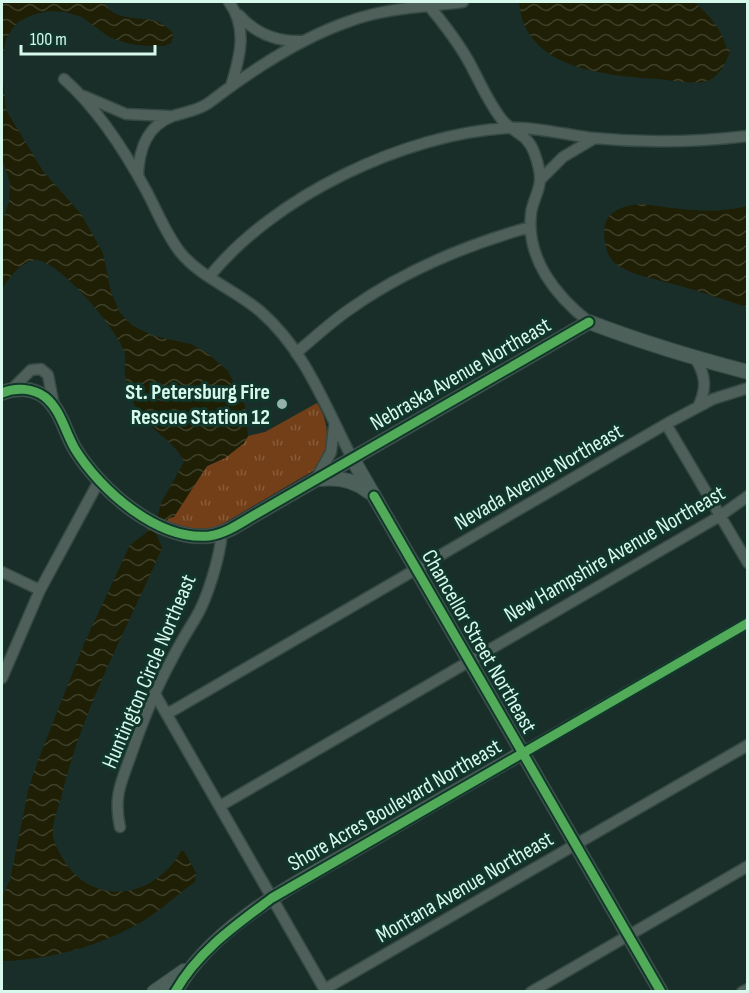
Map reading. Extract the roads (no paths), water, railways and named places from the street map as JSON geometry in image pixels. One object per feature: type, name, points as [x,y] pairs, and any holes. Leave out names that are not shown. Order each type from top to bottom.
[{"type":"street","points":[[230,2],[237,13],[256,31],[266,36],[290,41],[307,40]]},
{"type":"street","points":[[81,94],[126,114],[172,116],[206,105],[231,86],[328,29],[368,15],[463,2]]},
{"type":"street","points":[[429,6],[454,37],[494,108],[509,128],[528,139],[535,156],[540,180],[530,227],[535,252],[544,273],[560,295],[589,322],[622,335],[747,372]]},
{"type":"street","points":[[231,86],[241,55],[240,25],[237,13]]},
{"type":"street","points":[[64,79],[81,94],[116,141],[138,175],[165,229],[181,254],[260,311],[296,352],[316,385],[352,458]]},
{"type":"street","points":[[138,175],[140,152],[148,135],[172,116]]},
{"type":"street","points":[[210,277],[236,249],[275,217],[349,172],[408,147],[457,135],[509,128],[595,138],[660,141],[747,136]]},
{"type":"street","points":[[540,180],[563,157],[595,138]]},
{"type":"street","points":[[296,352],[349,309],[402,276],[459,250],[530,227]]},
{"type":"street","name":"Nebraska Avenue Northeast","points":[[222,532],[589,322]]},
{"type":"street","points":[[695,358],[705,381],[703,396],[698,407]]},
{"type":"street","points":[[7,391],[31,369],[41,369],[48,375],[54,406],[75,449],[99,481],[119,500],[147,519],[187,536],[209,536],[222,532]]},
{"type":"street","name":"Nevada Avenue Northeast","points":[[167,714],[666,424],[713,399],[747,388]]},
{"type":"street","points":[[7,391],[34,391],[54,406]]},
{"type":"street","points":[[315,480],[331,452],[334,423]]},
{"type":"street","points":[[666,424],[747,563]]},
{"type":"street","name":"Chancellor Street Northeast","points":[[352,458],[661,992]]},
{"type":"street","points":[[315,480],[334,478],[350,481],[374,496]]},
{"type":"street","points":[[2,678],[57,554],[99,481]]},
{"type":"street","name":"New Hampshire Avenue Northeast","points":[[219,806],[720,516],[747,496]]},
{"type":"street","name":"Huntington Circle Northeast","points":[[120,827],[116,809],[118,794],[155,694],[171,659],[202,605],[220,553],[222,532]]},
{"type":"street","points":[[2,572],[40,590]]},
{"type":"street","name":"Shore Acres Boulevard Northeast","points":[[176,992],[196,963],[222,936],[272,898],[747,623]]},
{"type":"street","points":[[155,694],[325,990]]},
{"type":"street","name":"Montana Avenue Northeast","points":[[325,990],[747,745]]},
{"type":"street","points":[[531,992],[747,866]]},
{"type":"street","points":[[154,992],[196,963]]},
{"type":"street","points":[[742,992],[747,988]]},
{"type":"water","points":[[2,2],[104,2],[114,13],[160,23],[172,32],[173,37],[171,43],[164,46],[129,44],[109,37],[82,17],[65,12],[49,11],[32,15],[18,22],[12,29],[6,39],[2,73]]},
{"type":"water","points":[[519,2],[694,2],[714,23],[727,49],[731,49],[719,72],[712,79],[701,82],[591,71],[551,55],[535,42],[524,24]]},
{"type":"water","points":[[2,73],[6,110],[43,171],[81,214],[103,253],[111,292],[120,313],[133,326],[154,336],[191,344],[207,353],[228,371],[245,406],[248,436],[244,443],[225,458],[207,466],[174,517],[168,518],[157,536],[162,548],[93,702],[70,765],[53,825],[54,840],[63,859],[75,875],[90,885],[106,891],[140,888],[156,879],[170,867],[181,851],[184,851],[196,873],[195,882],[138,924],[101,941],[62,953],[2,961],[2,897],[10,880],[29,787],[39,758],[84,644],[130,545],[146,533],[158,515],[161,503],[184,462],[176,449],[138,411],[128,388],[125,354],[121,344],[101,315],[73,284],[46,263],[36,260],[20,267],[2,289],[2,222],[9,202],[10,183],[2,158]]},
{"type":"water","points":[[643,204],[708,211],[747,206],[747,307],[633,273],[617,265],[606,248],[604,229],[607,219],[620,208]]},
{"type":"place","name":"St. Petersburg Fire Rescue Station 12","points":[[282,404]]}]
